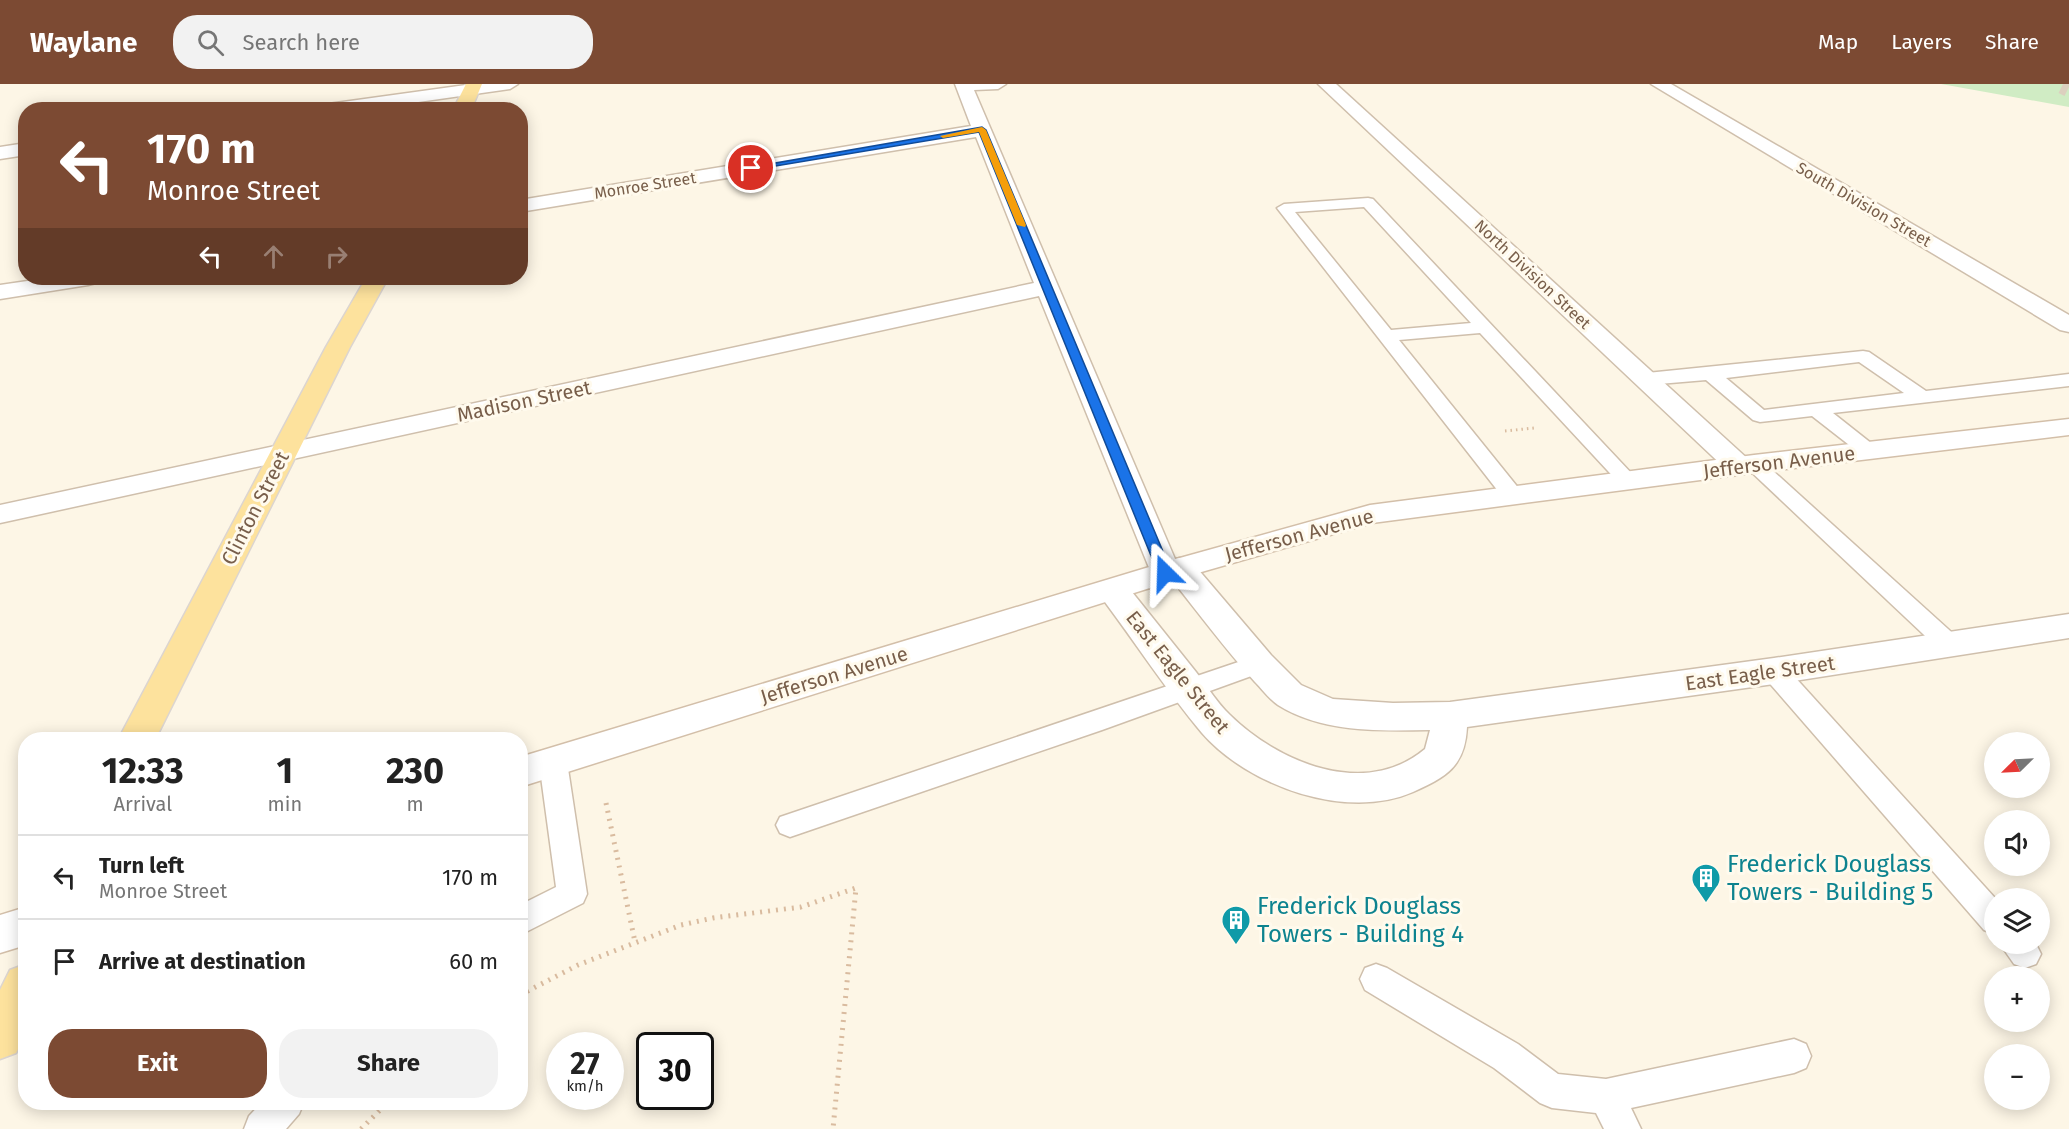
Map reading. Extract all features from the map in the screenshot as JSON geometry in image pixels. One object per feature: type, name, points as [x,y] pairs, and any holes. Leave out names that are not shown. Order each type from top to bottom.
[{"type":"main road","points":[[466,102],[473,87]]},
{"type":"main road","name":"Clinton Street","points":[[140,732],[283,453],[373,285]]},
{"type":"main road","points":[[0,1036],[18,1001]]},
{"type":"street","points":[[374,102],[473,87],[510,84]]},
{"type":"street","points":[[964,85],[998,84]]},
{"type":"street","name":"North Division Street","points":[[1326,84],[1647,379],[1747,465]]},
{"type":"street","name":"South Division Street","points":[[1659,84],[2069,325]]},
{"type":"street","name":"East Eagle Street","points":[[964,85],[1047,287],[1172,570],[1288,694],[1313,707],[1333,713],[1393,717],[1450,716],[1774,671],[2069,626]]},
{"type":"street","name":"Monroe Street","points":[[528,205],[982,130]]},
{"type":"street","points":[[0,153],[18,150]]},
{"type":"street","points":[[0,292],[44,285]]},
{"type":"street","name":"Madison Street","points":[[0,514],[1047,287]]},
{"type":"street","name":"Jefferson Avenue","points":[[528,770],[1172,570],[1370,514],[1747,465],[2069,427]]},
{"type":"street","name":"East Eagle Street","points":[[1113,590],[1216,724],[1235,742],[1278,768],[1332,786],[1356,788],[1387,786],[1425,770],[1444,752],[1450,716]]},
{"type":"street","points":[[0,934],[18,928]]},
{"type":"lane","points":[[1513,495],[1284,208],[1368,202],[1627,480]]},
{"type":"lane","points":[[1387,336],[1485,327]]},
{"type":"lane","points":[[1647,379],[1710,374],[1755,376],[1786,366],[1863,356],[1922,397]]},
{"type":"lane","points":[[1826,361],[1842,373]]},
{"type":"lane","points":[[1786,366],[1801,378]]},
{"type":"lane","points":[[1710,374],[1760,416],[1875,399],[1922,397],[2069,380]]},
{"type":"lane","points":[[1815,407],[1869,452]]},
{"type":"lane","points":[[1747,465],[1949,644]]},
{"type":"lane","points":[[790,825],[1259,664]]},
{"type":"lane","points":[[1774,671],[1984,908]]},
{"type":"lane","points":[[528,917],[572,894],[553,762]]},
{"type":"lane","points":[[1376,979],[1506,1056],[1552,1091],[1606,1096],[1794,1056]]},
{"type":"lane","points":[[1606,1096],[1623,1129]]},
{"type":"lane","points":[[262,1129],[280,1110]]},
{"type":"path","points":[[1498,432],[1539,428]]},
{"type":"path","points":[[606,803],[635,942]]},
{"type":"path","points":[[528,991],[579,965],[681,925],[713,918],[801,907],[856,888],[833,1129]]},
{"type":"path","points":[[361,1129],[380,1110]]},
{"type":"green space","points":[[1941,84],[2069,84],[2069,107]]},
{"type":"tunnel","points":[[2063,84],[2069,87]]},
{"type":"slow traffic","points":[[943,136],[982,130],[1022,225]]},
{"type":"place","name":"Frederick Douglass Towers - Building 5","points":[[1706,904]]},
{"type":"place","name":"Frederick Douglass Towers - Building 4","points":[[1236,946]]},
{"type":"route","points":[[751,168],[982,130],[1165,573]]}]
